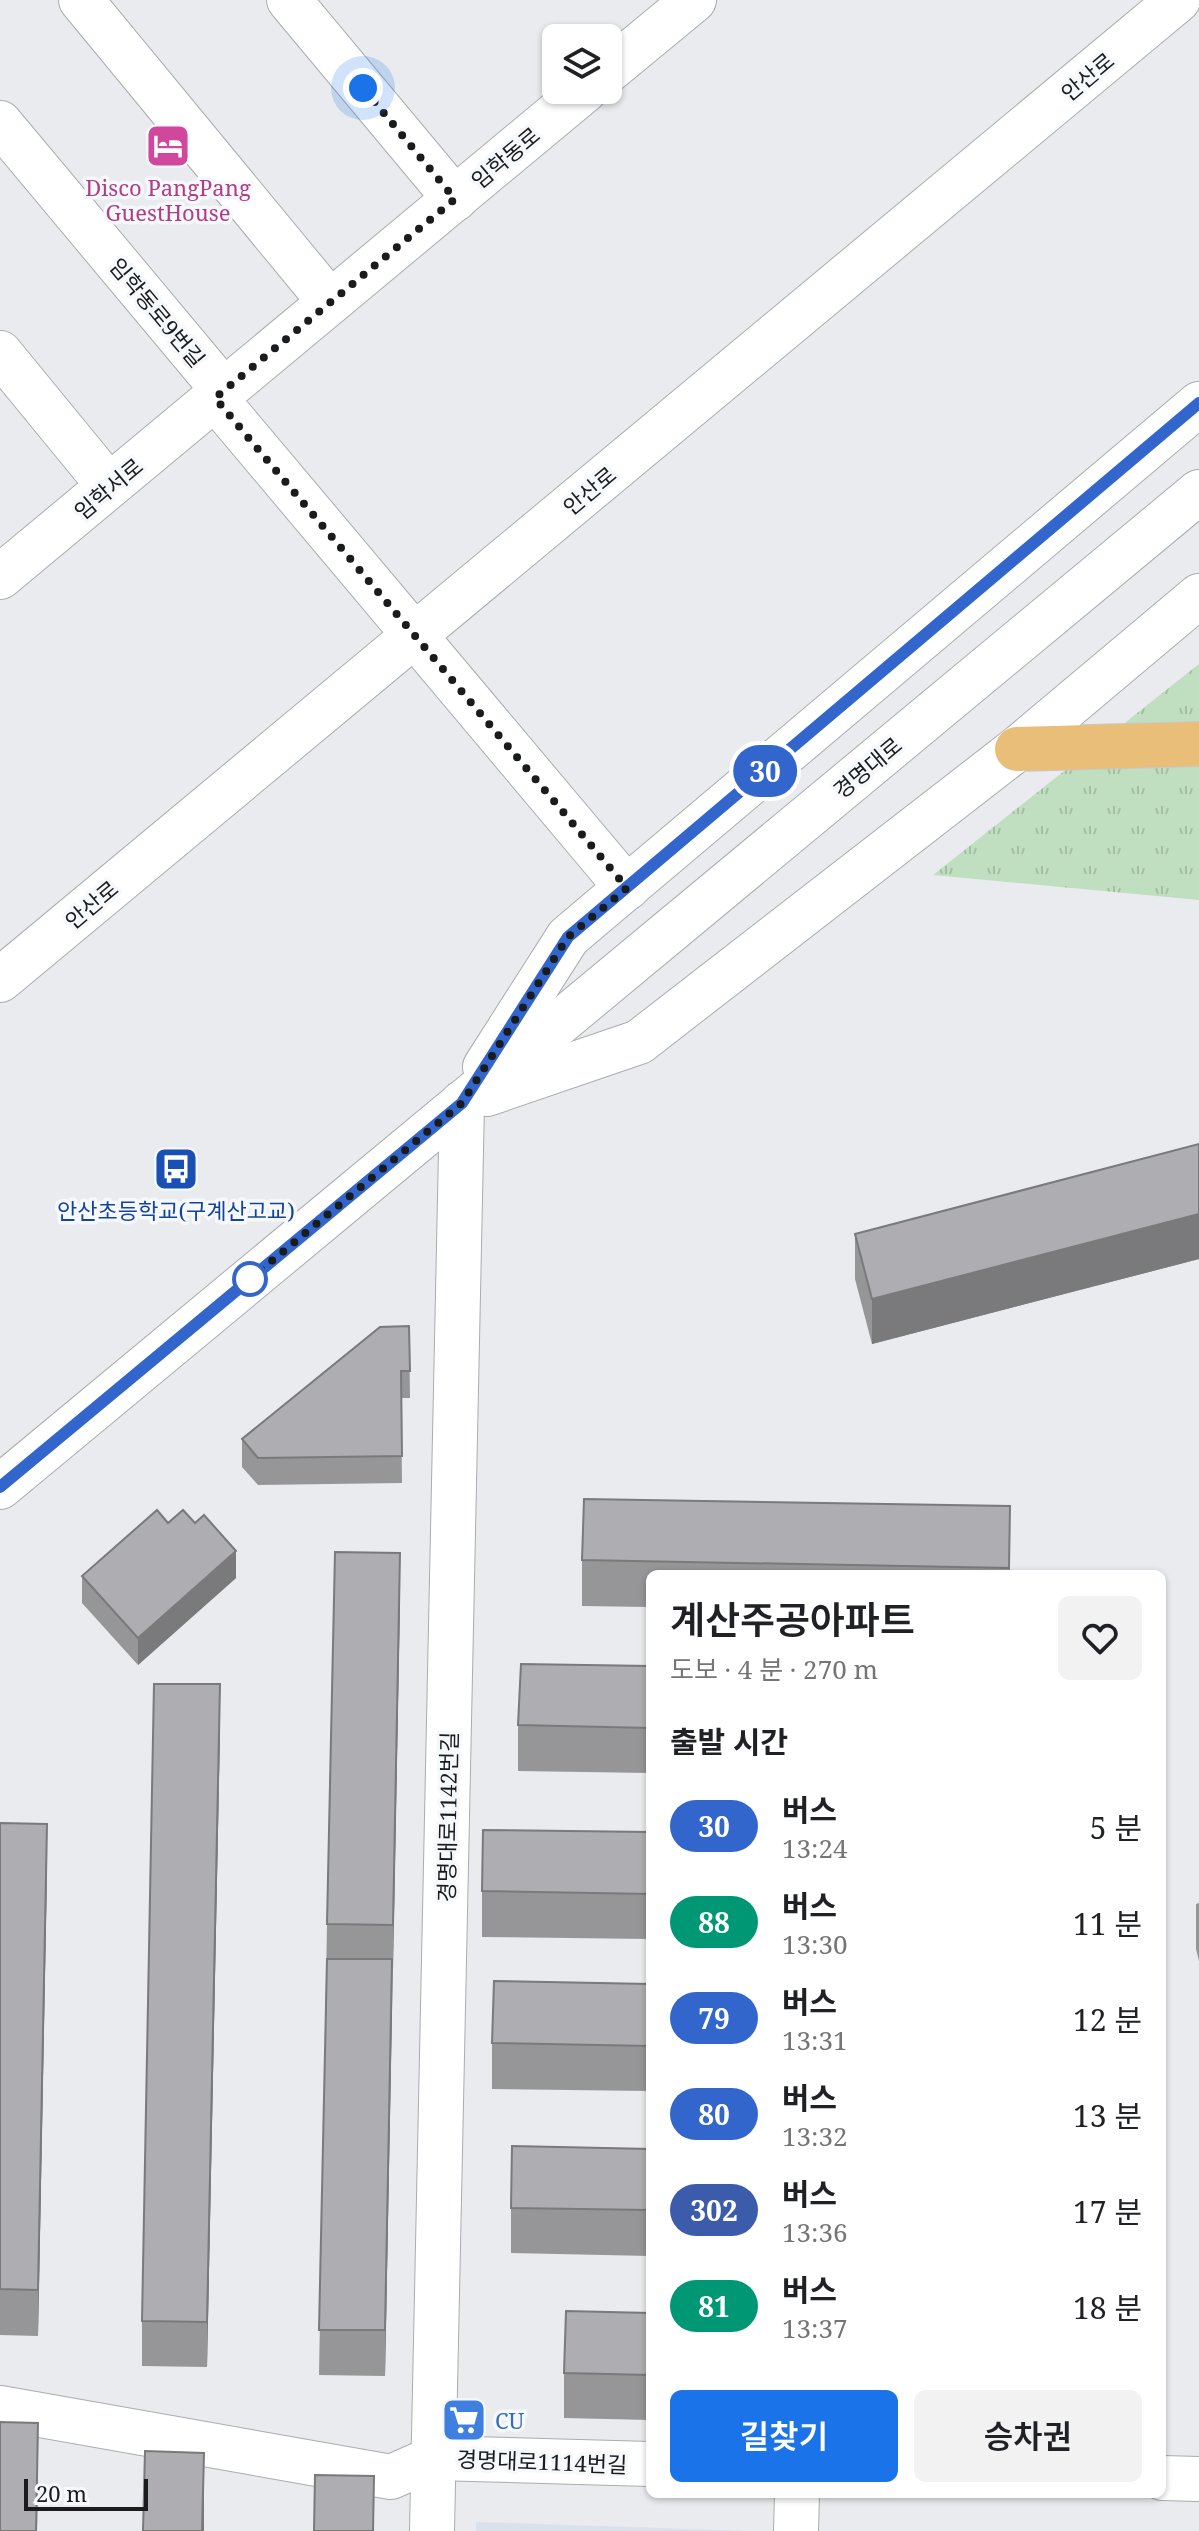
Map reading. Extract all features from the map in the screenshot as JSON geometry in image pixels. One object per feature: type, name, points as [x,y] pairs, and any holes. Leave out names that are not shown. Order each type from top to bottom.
[{"type":"main road","points":[[1017,749],[1199,744]]},
{"type":"street","points":[[81,0],[330,302]]},
{"type":"street","points":[[289,0],[455,199]]},
{"type":"street","points":[[622,59],[694,0]]},
{"type":"street","name":"안산로","points":[[0,980],[1178,0]]},
{"type":"street","name":"임학동로","points":[[219,395],[568,104]]},
{"type":"street","name":"임학동로9번길","points":[[0,123],[219,395]]},
{"type":"street","points":[[0,353],[109,486]]},
{"type":"street","points":[[219,395],[414,635],[627,888]]},
{"type":"street","name":"임학서로","points":[[0,577],[219,395]]},
{"type":"street","name":"경명대로","points":[[462,1103],[568,937],[1199,404]]},
{"type":"street","name":"경명대로","points":[[0,1487],[1199,492]]},
{"type":"street","name":"경명대로","points":[[462,1103],[639,1042],[1017,749],[1199,596]]},
{"type":"street","name":"경명대로1142번길","points":[[432,2531],[462,1103]]},
{"type":"street","points":[[0,2408],[391,2477],[434,2458]]},
{"type":"street","name":"경명대로1114번길","points":[[434,2458],[646,2464]]},
{"type":"street","points":[[1166,2478],[1199,2479]]},
{"type":"street","points":[[796,2531],[797,2498]]},
{"type":"shaded area","points":[[476,2522],[751,2531],[476,2531]]},
{"type":"green space","points":[[1199,664],[1199,900],[933,875]]},
{"type":"building","points":[[1199,1144],[1199,1214],[872,1299],[855,1234]]},
{"type":"building","points":[[409,1326],[410,1371],[401,1371],[402,1456],[258,1458],[242,1439],[380,1327]]},
{"type":"building","points":[[584,1499],[1010,1506],[1009,1568],[582,1560]]},
{"type":"building","points":[[157,1510],[168,1523],[183,1510],[195,1523],[204,1515],[236,1551],[138,1638],[82,1576]]},
{"type":"building","points":[[335,1552],[400,1553],[393,1925],[327,1924]]},
{"type":"building","points":[[521,1664],[646,1666],[646,1728],[518,1725]]},
{"type":"building","points":[[154,1684],[220,1684],[207,2322],[142,2321]]},
{"type":"building","points":[[0,1823],[47,1824],[38,2290],[0,2289]]},
{"type":"building","points":[[483,1830],[646,1832],[646,1894],[482,1891]]},
{"type":"building","points":[[327,1959],[392,1959],[385,2330],[319,2330]]},
{"type":"building","points":[[494,1981],[646,1984],[646,2046],[492,2043]]},
{"type":"building","points":[[512,2146],[646,2149],[646,2210],[511,2208]]},
{"type":"building","points":[[566,2311],[646,2313],[646,2375],[564,2373]]},
{"type":"building","points":[[0,2422],[38,2423],[36,2531],[0,2531]]},
{"type":"building","points":[[145,2451],[204,2453],[202,2531],[143,2531]]},
{"type":"building","points":[[315,2475],[374,2476],[373,2531],[314,2531]]},
{"type":"bus line","name":"30","points":[[0,1487],[462,1103],[568,937],[1199,403]]},
{"type":"place","name":"Disco PangPang GuestHouse","points":[[168,146]]},
{"type":"place","name":"안산초등학교(구계산고교)","points":[[176,1169]]},
{"type":"place","name":"CU","points":[[464,2420]]},
{"type":"route","points":[[250,1279],[462,1103],[568,937],[627,888],[215,398],[455,199],[363,88]]}]
